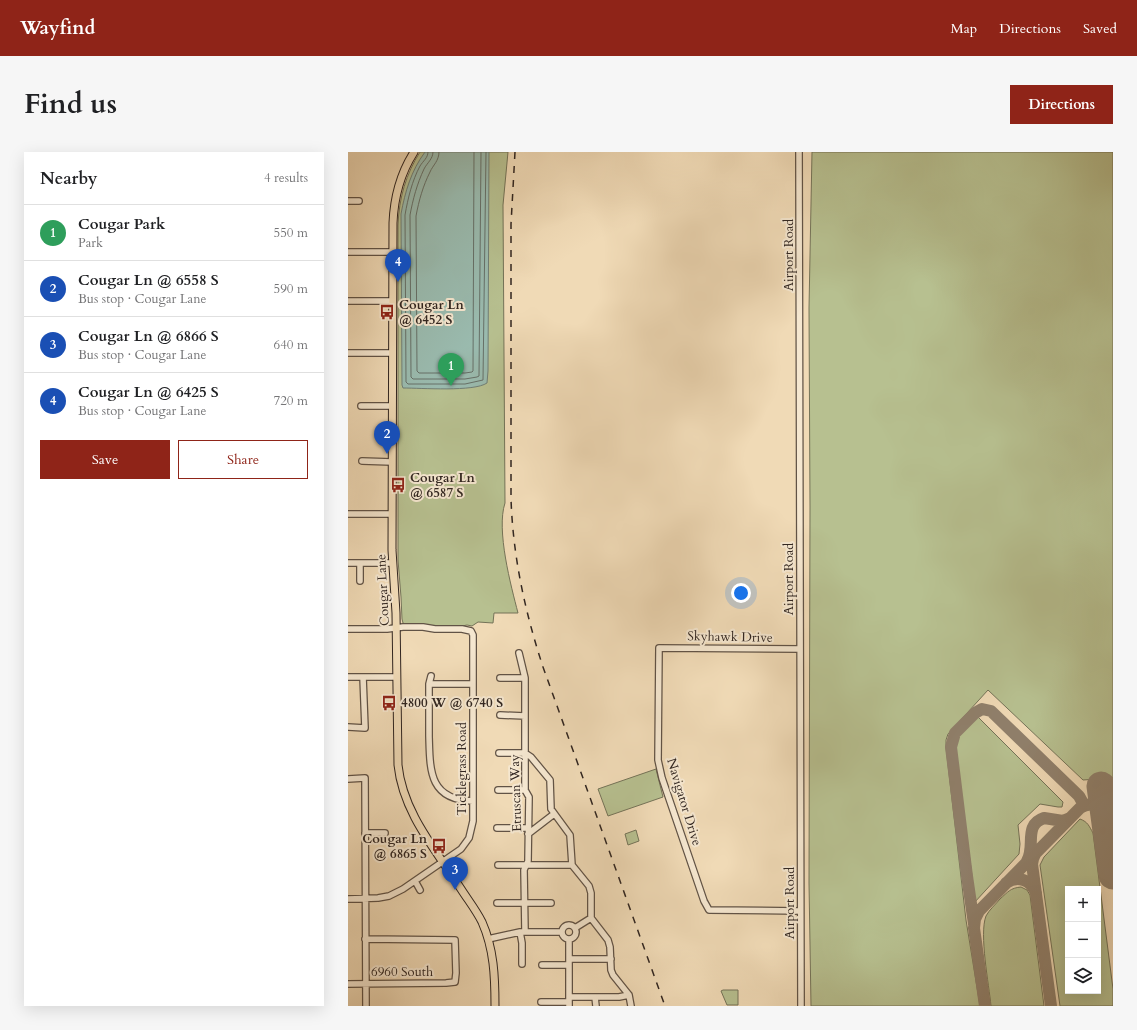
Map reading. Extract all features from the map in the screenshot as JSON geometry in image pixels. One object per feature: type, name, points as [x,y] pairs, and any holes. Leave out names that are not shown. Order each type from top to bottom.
[{"type":"main road","name":"Cougar Lane","points":[[414,152],[401,177],[393,215],[392,514],[397,628],[397,758],[402,787],[413,814],[475,910],[488,939],[495,976],[495,1006]]},
{"type":"street","name":"Airport Road","points":[[800,152],[801,1006]]},
{"type":"street","points":[[348,201],[359,201]]},
{"type":"street","points":[[348,252],[393,252]]},
{"type":"street","points":[[348,301],[392,301]]},
{"type":"street","points":[[348,353],[392,353]]},
{"type":"street","points":[[361,406],[392,406]]},
{"type":"street","points":[[362,461],[392,462]]},
{"type":"street","points":[[348,514],[392,514]]},
{"type":"street","points":[[348,563],[393,563]]},
{"type":"street","points":[[360,563],[360,581]]},
{"type":"street","name":"Ticklegrass Road","points":[[348,899],[378,898],[389,896],[399,891],[462,849],[469,838],[473,826],[473,635],[470,630],[435,629],[423,627],[397,628]]},
{"type":"street","points":[[348,629],[397,628]]},
{"type":"street","name":"Skyhawk Drive","points":[[659,648],[800,649]]},
{"type":"street","name":"Navigator Drive","points":[[659,648],[658,760],[662,778],[704,901],[709,910],[800,911]]},
{"type":"street","name":"Etruscan Way","points":[[519,653],[525,678],[525,790],[529,797],[528,860],[524,870],[522,964]]},
{"type":"street","points":[[431,676],[429,684],[431,774],[444,797],[473,801]]},
{"type":"street","points":[[348,677],[397,677]]},
{"type":"street","points":[[348,727],[364,728],[363,677]]},
{"type":"street","points":[[500,678],[525,678]]},
{"type":"street","points":[[429,684],[473,684]]},
{"type":"street","points":[[500,715],[525,716]]},
{"type":"street","points":[[499,753],[525,753],[531,757],[550,780],[551,809],[570,835],[572,865],[590,889],[591,918],[608,940],[613,975],[629,994],[631,1006]]},
{"type":"street","points":[[348,779],[365,778],[366,1006]]},
{"type":"street","points":[[498,790],[525,790]]},
{"type":"street","points":[[498,828],[528,831],[554,814]]},
{"type":"street","points":[[365,833],[385,833]]},
{"type":"street","points":[[498,865],[572,865]]},
{"type":"street","points":[[415,881],[420,890]]},
{"type":"street","points":[[497,903],[551,903]]},
{"type":"street","points":[[575,928],[591,918]]},
{"type":"street","points":[[561,932],[566,925],[571,925],[575,928],[576,934],[573,938],[569,939]]},
{"type":"street","points":[[488,939],[522,932],[561,932]]},
{"type":"street","points":[[561,932],[563,936],[569,939]]},
{"type":"street","name":"6960 South","points":[[348,984],[455,982],[455,940],[365,939]]},
{"type":"street","points":[[569,939],[569,1002]]},
{"type":"street","points":[[542,965],[611,959]]},
{"type":"street","points":[[541,1002],[569,1002],[596,997],[619,997],[629,994]]},
{"type":"street","points":[[596,997],[596,1006]]},
{"type":"green space","points":[[420,152],[508,152],[503,205],[505,503],[502,528],[503,543],[518,613],[494,613],[493,623],[478,622],[472,626],[406,625],[403,623],[402,619],[398,560],[398,225],[404,187],[415,160]]},
{"type":"green space","points":[[812,152],[1113,152],[1113,778],[1083,780],[988,690],[948,734],[946,748],[966,920],[980,1006],[811,1006],[809,883],[809,308]]},
{"type":"green space","points":[[977,716],[1063,802],[1062,807],[1040,804],[1018,825],[1020,844],[1019,854],[974,903],[972,876],[955,746],[958,737]]},
{"type":"green space","points":[[656,769],[663,797],[608,816],[598,789]]},
{"type":"green space","points":[[1080,819],[1088,824],[1093,833],[1100,886],[1065,886],[1065,994],[1101,994],[1101,895],[1113,989],[1113,1006],[1060,1006],[1040,865],[1044,857]]},
{"type":"green space","points":[[636,830],[639,841],[628,845],[625,834]]},
{"type":"green space","points":[[1021,887],[1027,890],[1030,895],[1044,1006],[991,1006],[984,947],[984,924],[986,916],[1007,892],[1014,888]]},
{"type":"green space","points":[[738,990],[738,1005],[727,1005],[721,991]]},
{"type":"water","points":[[425,152],[489,152],[488,371],[487,383],[471,388],[403,388],[402,385],[401,214],[409,182]]},
{"type":"taxiway","points":[[974,924],[951,747],[955,733],[975,713],[982,709],[991,711],[1079,796],[1084,805]]},
{"type":"taxiway","points":[[985,1006],[974,928],[975,919],[979,911],[1080,808],[1088,805],[1095,805],[1101,809],[1105,816]]},
{"type":"taxiway","points":[[1027,861],[1032,831],[1038,821],[1044,818],[1063,821],[1070,818]]},
{"type":"taxiway","points":[[1036,852],[1032,864],[1051,1006]]},
{"type":"taxiway","points":[[1006,883],[1015,879],[1024,880],[1031,885],[1036,893]]},
{"type":"runway","points":[[1101,786],[1113,875]]},
{"type":"railway","points":[[515,152],[511,224],[511,499],[517,563],[525,605],[543,667],[665,1006]]},
{"type":"place","name":"Cougar Ln @ 6425 S","points":[[398,282]]},
{"type":"place","name":"Cougar Ln @ 6452 S","points":[[387,312]]},
{"type":"place","name":"Cougar Park","points":[[451,386]]},
{"type":"place","name":"Cougar Ln @ 6558 S","points":[[387,454]]},
{"type":"place","name":"Cougar Ln @ 6587 S","points":[[398,485]]},
{"type":"place","name":"4800 W @ 6740 S","points":[[389,703]]},
{"type":"place","name":"Cougar Ln @ 6865 S","points":[[439,846]]},
{"type":"place","name":"Cougar Ln @ 6866 S","points":[[455,890]]}]
